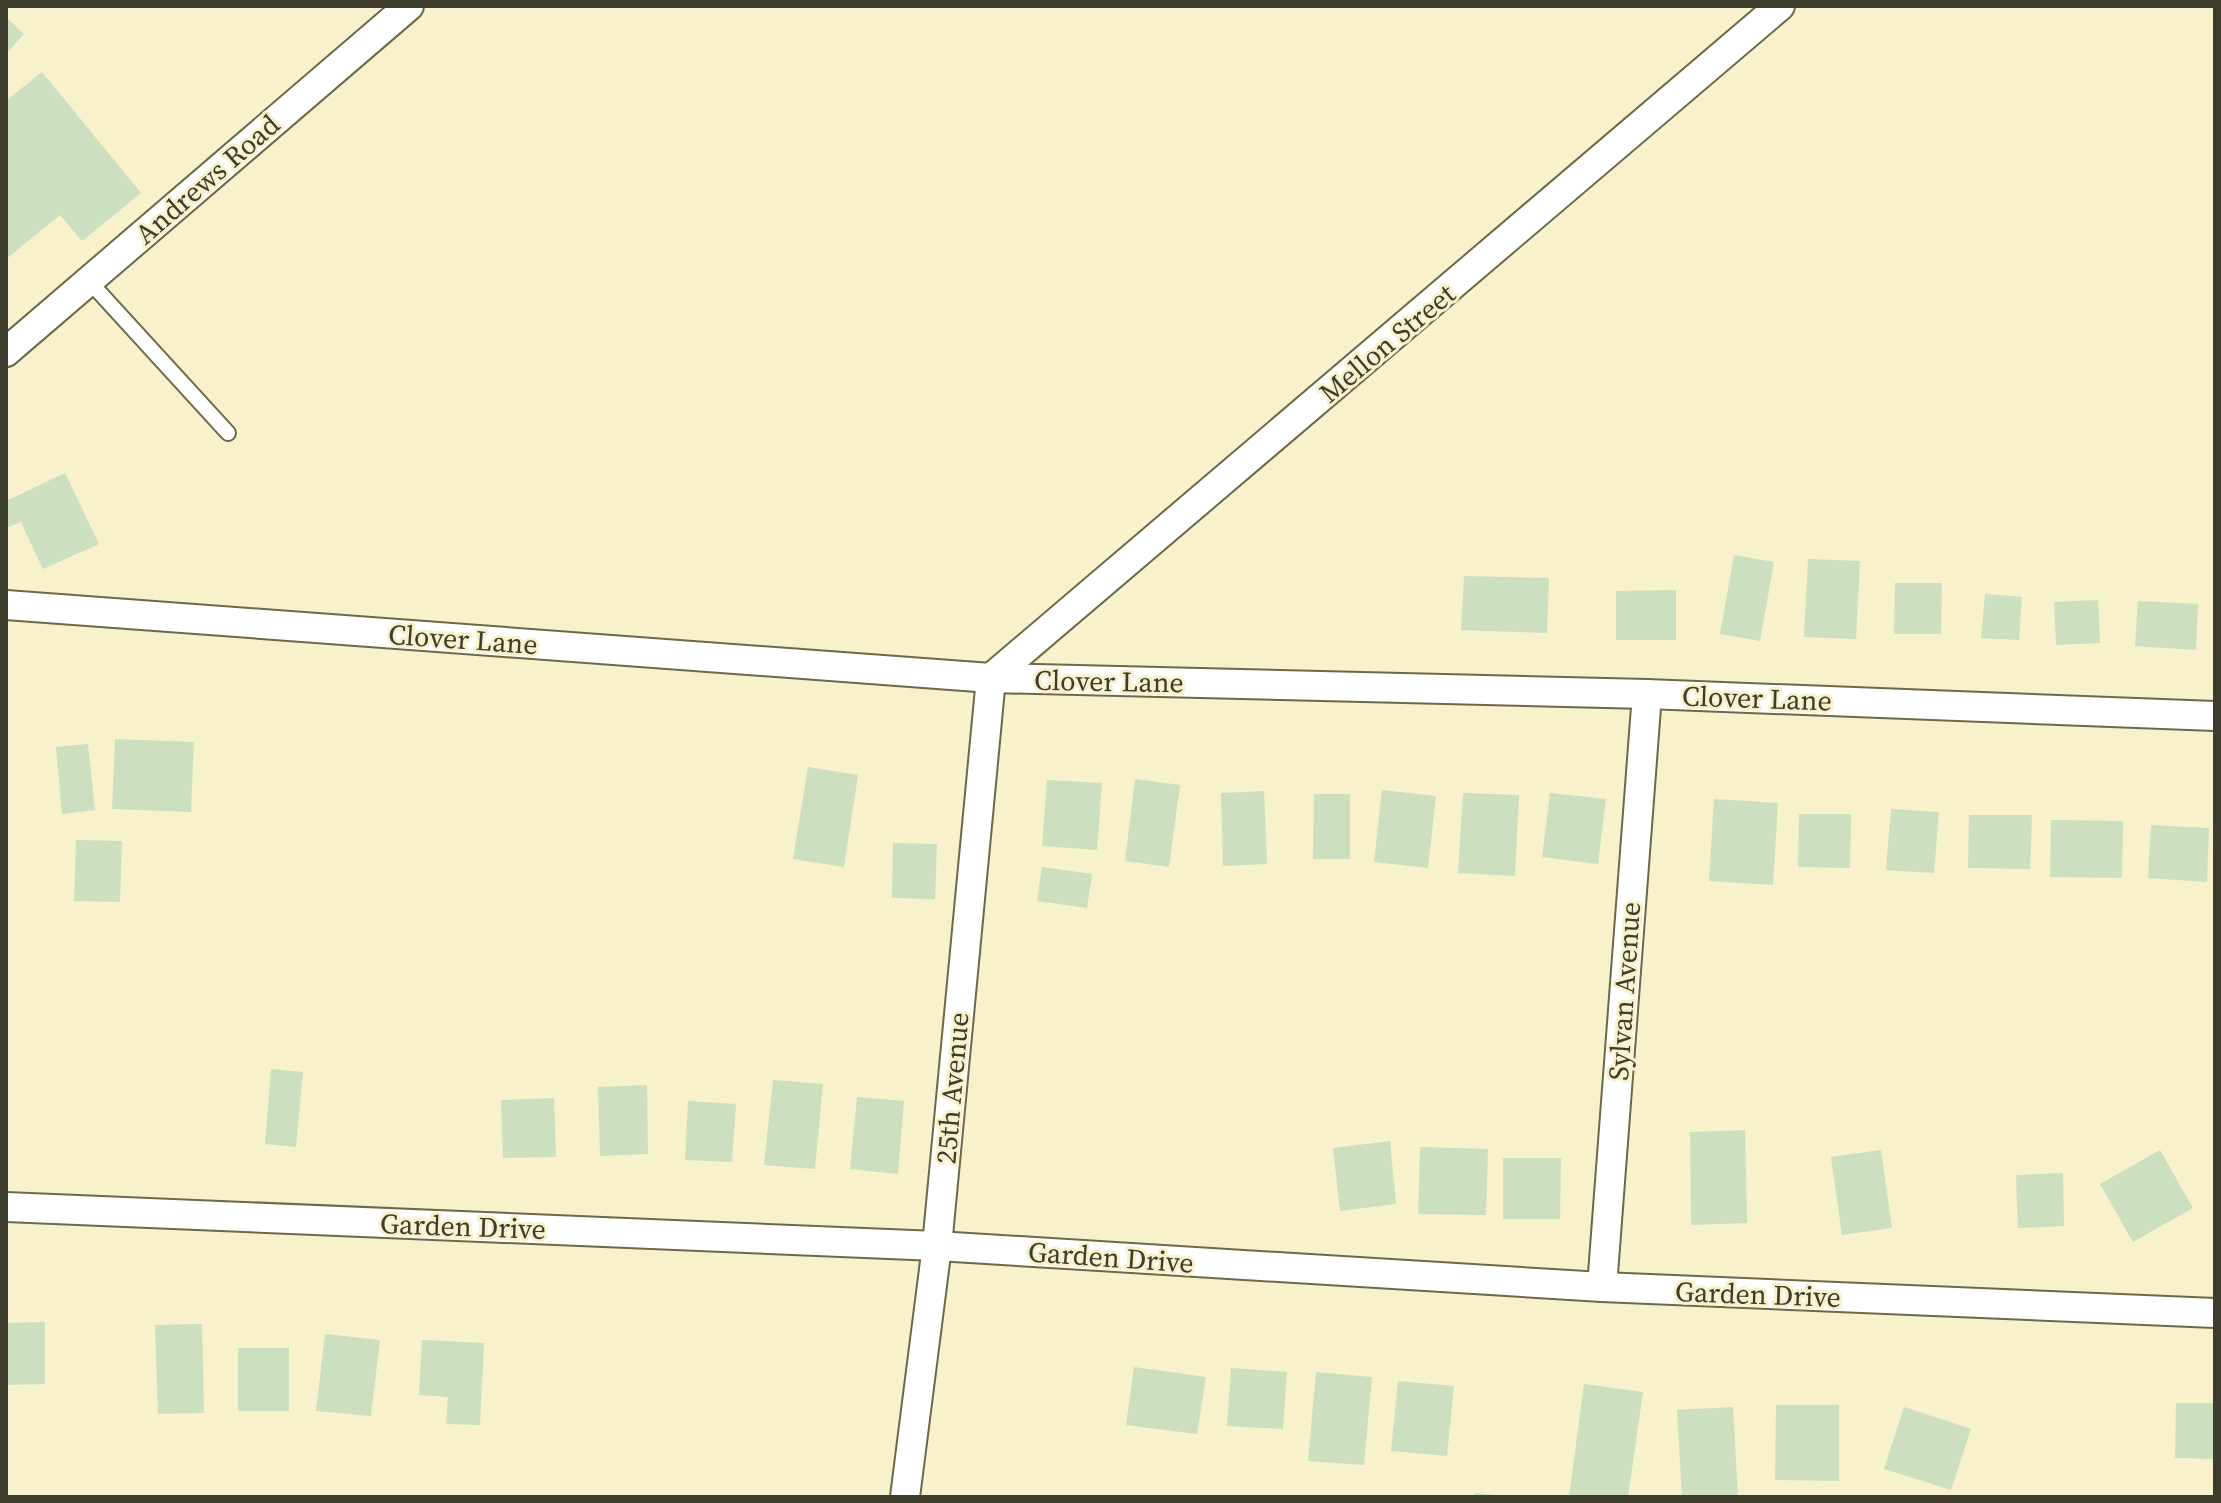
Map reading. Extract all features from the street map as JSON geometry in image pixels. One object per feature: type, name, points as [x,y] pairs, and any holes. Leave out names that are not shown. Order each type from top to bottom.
[{"type":"street","name":"Andrews Road","points":[[6,352],[409,6]]},
{"type":"street","name":"Mellon Street","points":[[991,678],[1780,6]]},
{"type":"street","name":"Clover Lane","points":[[6,605],[991,678],[1647,694],[2215,716]]},
{"type":"street","name":"25th Avenue","points":[[905,1497],[937,1246],[991,678]]},
{"type":"street","name":"Sylvan Avenue","points":[[1602,1287],[1647,694]]},
{"type":"street","name":"Garden Drive","points":[[6,1207],[937,1246],[1602,1287],[2215,1313]]},
{"type":"lane","points":[[89,281],[228,433]]},
{"type":"building","points":[[6,17],[24,34],[6,54]]},
{"type":"building","points":[[42,72],[141,193],[82,241],[60,215],[6,259],[6,101]]},
{"type":"building","points":[[65,473],[99,544],[43,569],[21,522],[6,528],[6,501]]},
{"type":"building","points":[[1734,555],[1774,562],[1760,641],[1720,634]]},
{"type":"building","points":[[1808,559],[1860,561],[1856,639],[1804,637]]},
{"type":"building","points":[[1464,576],[1549,578],[1547,633],[1461,630]]},
{"type":"building","points":[[1895,583],[1942,583],[1941,634],[1894,634]]},
{"type":"building","points":[[1676,590],[1676,640],[1616,640],[1616,591]]},
{"type":"building","points":[[1985,594],[2022,597],[2019,640],[1981,638]]},
{"type":"building","points":[[2098,600],[2100,643],[2056,645],[2054,602]]},
{"type":"building","points":[[2138,601],[2198,604],[2196,650],[2135,646]]},
{"type":"building","points":[[115,739],[194,742],[191,812],[112,809]]},
{"type":"building","points":[[88,744],[95,810],[62,814],[56,747]]},
{"type":"building","points":[[808,767],[858,775],[844,867],[793,859]]},
{"type":"building","points":[[1135,779],[1180,785],[1169,867],[1125,861]]},
{"type":"building","points":[[1047,780],[1102,783],[1097,850],[1042,846]]},
{"type":"building","points":[[1382,790],[1436,796],[1428,868],[1374,862]]},
{"type":"building","points":[[1264,791],[1267,864],[1223,866],[1221,793]]},
{"type":"building","points":[[1463,793],[1519,795],[1515,876],[1458,873]]},
{"type":"building","points":[[1550,793],[1606,799],[1598,864],[1542,857]]},
{"type":"building","points":[[1314,794],[1350,794],[1350,859],[1313,859]]},
{"type":"building","points":[[1714,799],[1778,803],[1773,885],[1709,881]]},
{"type":"building","points":[[1891,809],[1939,812],[1934,873],[1886,870]]},
{"type":"building","points":[[1799,814],[1851,814],[1850,868],[1798,867]]},
{"type":"building","points":[[1969,815],[2032,815],[2030,869],[1968,868]]},
{"type":"building","points":[[2051,820],[2123,821],[2122,878],[2050,877]]},
{"type":"building","points":[[2151,825],[2209,828],[2207,882],[2148,878]]},
{"type":"building","points":[[76,840],[122,841],[120,902],[74,901]]},
{"type":"building","points":[[893,843],[937,844],[935,899],[892,898]]},
{"type":"building","points":[[1042,867],[1092,874],[1087,908],[1037,901]]},
{"type":"building","points":[[271,1069],[303,1072],[296,1147],[265,1144]]},
{"type":"building","points":[[773,1080],[823,1084],[815,1169],[764,1165]]},
{"type":"building","points":[[647,1085],[648,1154],[600,1156],[598,1087]]},
{"type":"building","points":[[857,1097],[904,1101],[898,1174],[850,1169]]},
{"type":"building","points":[[554,1098],[556,1157],[503,1158],[501,1100]]},
{"type":"building","points":[[688,1101],[736,1104],[732,1162],[685,1160]]},
{"type":"building","points":[[1745,1130],[1747,1223],[1691,1225],[1690,1132]]},
{"type":"building","points":[[1390,1141],[1396,1204],[1340,1211],[1333,1148]]},
{"type":"building","points":[[1420,1147],[1488,1149],[1486,1215],[1418,1214]]},
{"type":"building","points":[[1881,1150],[1892,1228],[1842,1235],[1831,1157]]},
{"type":"building","points":[[2160,1150],[2193,1208],[2133,1242],[2100,1184]]},
{"type":"building","points":[[1503,1158],[1561,1158],[1560,1219],[1503,1219]]},
{"type":"building","points":[[2063,1173],[2064,1226],[2018,1228],[2016,1175]]},
{"type":"building","points":[[45,1322],[45,1384],[6,1385],[6,1323]]},
{"type":"building","points":[[202,1324],[204,1413],[158,1414],[155,1325]]},
{"type":"building","points":[[325,1334],[380,1340],[371,1416],[316,1411]]},
{"type":"building","points":[[422,1340],[484,1343],[480,1425],[446,1424],[448,1397],[419,1395]]},
{"type":"building","points":[[238,1348],[289,1348],[289,1411],[238,1411]]},
{"type":"building","points":[[1134,1367],[1206,1377],[1197,1434],[1126,1425]]},
{"type":"building","points":[[1231,1368],[1287,1372],[1283,1429],[1227,1426]]},
{"type":"building","points":[[1316,1372],[1372,1377],[1364,1465],[1308,1461]]},
{"type":"building","points":[[1398,1381],[1454,1386],[1447,1456],[1391,1451]]},
{"type":"building","points":[[1584,1384],[1643,1392],[1628,1497],[1569,1497]]},
{"type":"building","points":[[2176,1403],[2215,1403],[2215,1459],[2175,1458]]},
{"type":"building","points":[[1776,1405],[1839,1405],[1839,1481],[1775,1480]]},
{"type":"building","points":[[1733,1407],[1738,1497],[1682,1497],[1677,1410]]},
{"type":"building","points":[[1904,1407],[1971,1429],[1951,1490],[1884,1469]]},
{"type":"building","points":[[1475,1493],[1496,1495],[1496,1497],[1474,1497]]}]
